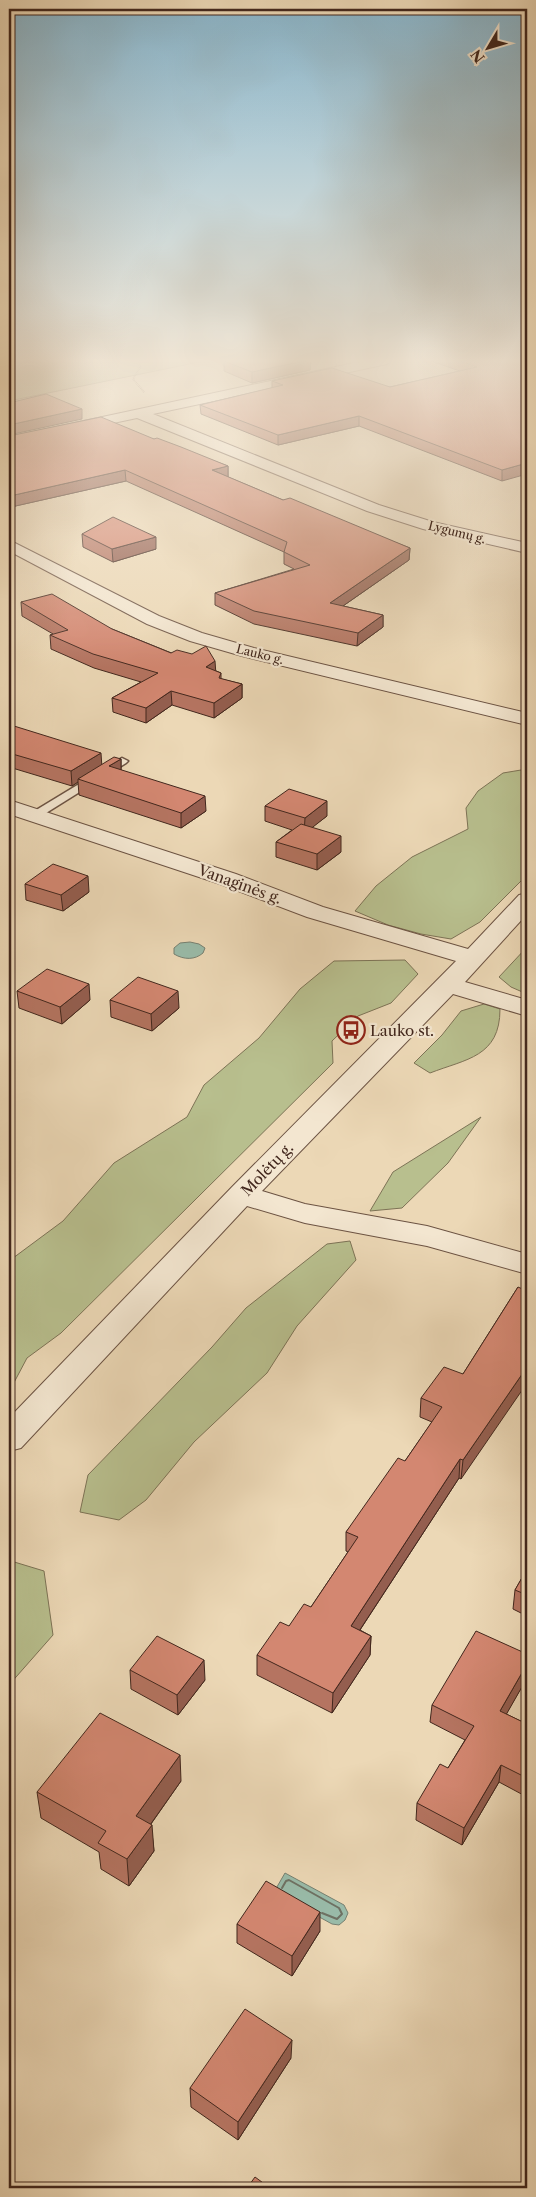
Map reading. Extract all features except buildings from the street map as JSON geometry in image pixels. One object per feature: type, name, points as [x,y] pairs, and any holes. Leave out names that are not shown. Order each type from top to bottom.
[{"type":"street","name":"Lygumų g.","points":[[260,463],[373,508],[446,530],[527,548]]},
{"type":"street","name":"Lauko g.","points":[[9,545],[153,620],[196,637],[249,652],[527,719]]},
{"type":"street","name":"Vanaginės g.","points":[[9,807],[228,878],[315,912],[472,958]]},
{"type":"street","name":"Molėtų g.","points":[[9,1439],[242,1194],[448,985],[527,900]]},
{"type":"street","points":[[448,985],[527,1008]]},
{"type":"street","points":[[242,1194],[262,1203],[300,1213],[414,1233],[527,1264]]},
{"type":"lane","points":[[34,815],[122,761]]},
{"type":"shaded area","points":[[527,769],[527,875],[480,922],[451,939],[421,934],[388,925],[355,911],[376,886],[412,857],[468,829],[466,808],[478,791],[503,773]]},
{"type":"shaded area","points":[[527,947],[527,994],[511,987],[499,977]]},
{"type":"shaded area","points":[[405,960],[418,974],[391,1003],[358,1016],[332,1041],[333,1063],[61,1333],[27,1358],[9,1392],[9,1261],[63,1221],[114,1163],[187,1117],[204,1085],[259,1038],[300,989],[334,961]]},
{"type":"shaded area","points":[[484,1004],[500,1009],[494,1037],[487,1047],[468,1059],[430,1073],[414,1063],[442,1035],[461,1011]]},
{"type":"shaded area","points":[[481,1117],[448,1163],[402,1208],[370,1211],[393,1172]]},
{"type":"shaded area","points":[[350,1241],[356,1260],[297,1326],[267,1373],[194,1442],[146,1500],[119,1520],[80,1512],[88,1475],[212,1347],[246,1308],[327,1244]]},
{"type":"shaded area","points":[[11,1561],[44,1571],[53,1635],[9,1685],[9,1564]]},
{"type":"water","points":[[190,942],[205,948],[203,953],[189,958],[174,954],[174,948],[180,943]]},
{"type":"water","points":[[285,1873],[344,1905],[348,1913],[345,1920],[339,1925],[332,1924],[274,1892]]},
{"type":"place","name":"Lauko st.","points":[[351,1030]]}]
